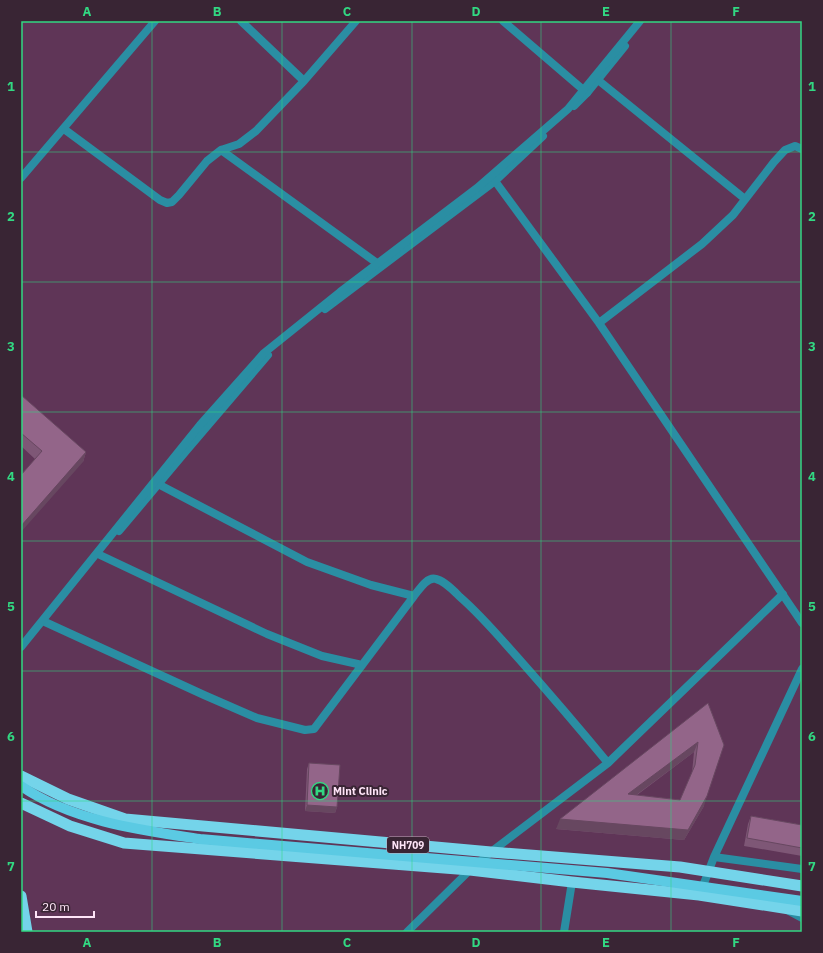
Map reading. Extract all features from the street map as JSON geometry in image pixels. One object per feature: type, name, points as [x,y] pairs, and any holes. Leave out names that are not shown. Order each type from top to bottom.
[{"type":"highway","name":"NH709","points":[[21,776],[68,798],[125,819],[491,852],[672,866],[802,886]]},
{"type":"highway","name":"NH709","points":[[21,802],[70,826],[124,843],[470,870],[699,895],[802,911]]},
{"type":"highway","points":[[21,896],[27,932]]},
{"type":"main road","points":[[21,786],[57,806],[98,820],[153,832],[200,839],[607,873],[802,901]]},
{"type":"street","points":[[21,178],[155,21]]},
{"type":"street","points":[[241,21],[304,81]]},
{"type":"street","points":[[64,129],[160,200],[167,203],[172,202],[207,161],[221,150],[239,144],[248,138],[304,81],[356,21]]},
{"type":"street","points":[[503,21],[587,93]]},
{"type":"street","points":[[21,647],[200,425],[264,353],[340,292],[477,188],[568,109],[640,21]]},
{"type":"street","points":[[21,651],[158,484],[274,348],[495,181],[587,93],[644,21]]},
{"type":"street","points":[[598,80],[745,199]]},
{"type":"street","points":[[599,323],[702,244],[733,215],[785,150],[795,146],[802,149]]},
{"type":"street","points":[[221,150],[381,266]]},
{"type":"street","points":[[495,181],[599,323],[783,594],[799,609],[802,623]]},
{"type":"street","points":[[158,484],[307,562],[371,585],[414,596]]},
{"type":"street","points":[[100,554],[267,634],[322,656],[362,665]]},
{"type":"street","points":[[45,622],[257,718],[305,730],[314,730],[414,596],[431,578],[437,579],[472,607],[554,699],[608,763]]},
{"type":"street","points":[[407,932],[470,870],[491,852],[608,763],[783,594]]},
{"type":"street","points":[[699,895],[714,857],[802,670]]},
{"type":"street","points":[[714,857],[802,870]]},
{"type":"street","points":[[564,932],[572,882]]},
{"type":"street","points":[[785,908],[802,918]]},
{"type":"building","points":[[21,395],[86,452],[21,526],[21,475],[42,451],[21,433]]},
{"type":"building","points":[[708,703],[724,745],[707,796],[688,830],[560,819]],"holes":[[[698,742],[695,765],[680,800],[628,794]]]},
{"type":"building","points":[[309,763],[340,765],[337,807],[307,805]]},
{"type":"building","points":[[751,816],[802,825],[802,848],[747,838]]},
{"type":"place","name":"Mint Clinic","points":[[320,791]]}]
